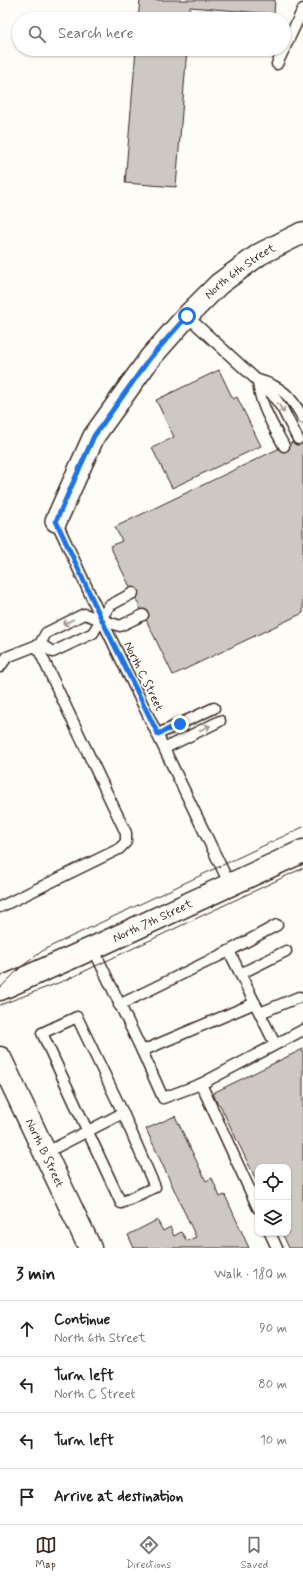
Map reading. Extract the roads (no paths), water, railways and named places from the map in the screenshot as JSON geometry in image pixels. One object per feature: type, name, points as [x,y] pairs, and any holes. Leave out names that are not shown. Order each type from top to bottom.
[{"type":"main road","name":"North 7th Street","points":[[0,989],[93,948],[303,851]]},
{"type":"main road","name":"North B Street","points":[[0,1058],[90,1248]]},
{"type":"street","name":"North 6th Street","points":[[56,521],[94,436],[150,358],[187,316],[219,284],[260,254],[303,233]]},
{"type":"lane","points":[[291,34],[303,9]]},
{"type":"lane","points":[[277,64],[281,56]]},
{"type":"lane","points":[[187,316],[272,394],[282,408],[298,439]]},
{"type":"lane","points":[[258,380],[271,384],[282,390],[292,400],[303,418]]},
{"type":"lane","points":[[258,380],[258,392],[262,404],[284,446]]},
{"type":"lane","name":"North C Street","points":[[56,521],[230,885]]},
{"type":"lane","points":[[38,645],[53,652],[93,633],[109,606],[133,593]]},
{"type":"lane","points":[[0,667],[7,657],[38,645],[46,633],[84,614],[120,626],[143,615]]},
{"type":"lane","points":[[0,907],[119,849],[126,842],[126,833],[38,645]]},
{"type":"lane","points":[[158,734],[214,708]]},
{"type":"lane","points":[[165,748],[220,721]]},
{"type":"lane","points":[[120,1005],[229,951],[276,925]]},
{"type":"lane","points":[[93,948],[163,1098],[201,1084],[303,1030]]},
{"type":"lane","points":[[229,951],[275,1044]]},
{"type":"lane","points":[[240,974],[286,951]]},
{"type":"lane","points":[[260,1012],[298,997]]},
{"type":"lane","points":[[142,1051],[255,1003]]},
{"type":"lane","points":[[77,1017],[123,1113],[155,1187],[121,1202],[88,1131],[42,1033],[77,1017]]},
{"type":"lane","points":[[201,1084],[255,1201]]},
{"type":"lane","points":[[45,1153],[123,1113]]},
{"type":"lane","points":[[271,1236],[276,1248]]},
{"type":"tram line","points":[[0,988],[21,967],[45,949],[303,827]]},
{"type":"tram line","points":[[0,1005],[66,980],[303,868]]}]
